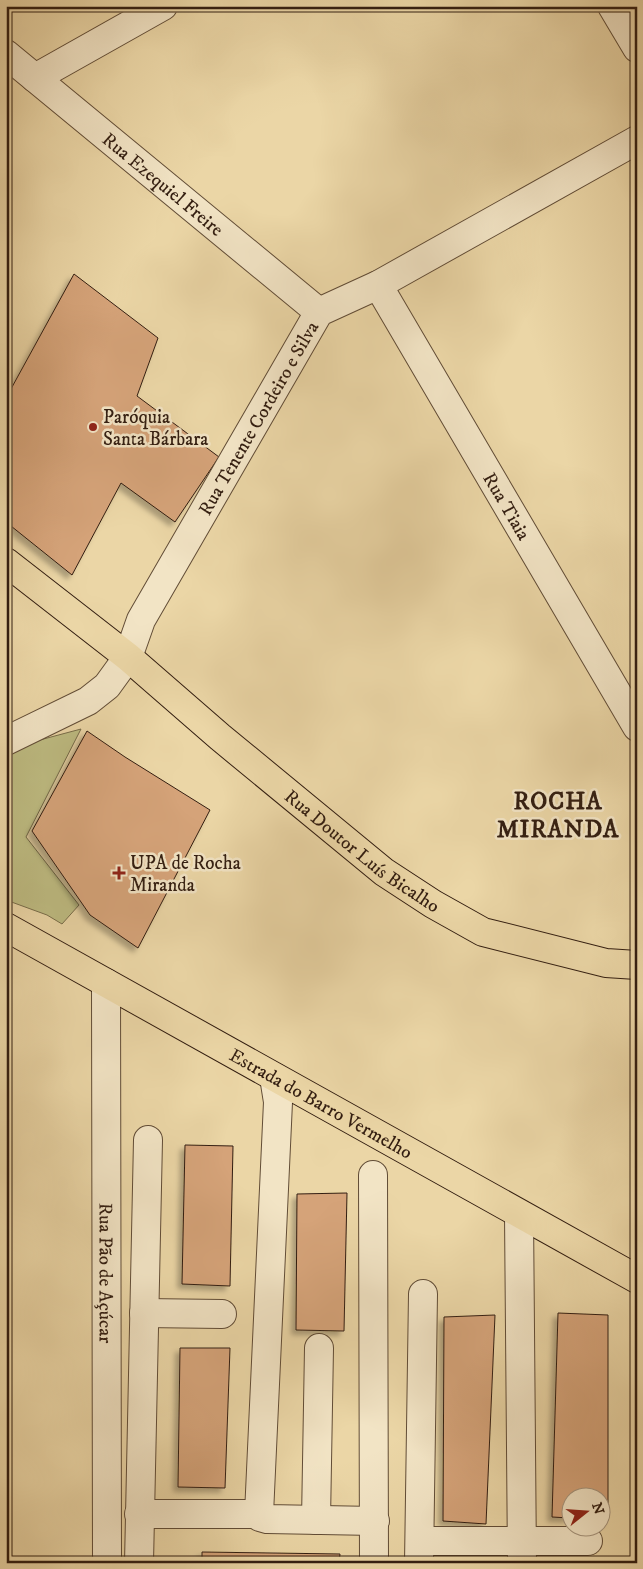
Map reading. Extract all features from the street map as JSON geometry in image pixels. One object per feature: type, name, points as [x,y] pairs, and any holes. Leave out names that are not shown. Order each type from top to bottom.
[{"type":"main road","name":"Rua Doutor Luís Bicalho","points":[[6,562],[128,657],[220,737],[384,872],[433,904],[483,932],[606,963],[637,965]]},
{"type":"main road","name":"Estrada do Barro Vermelho","points":[[6,928],[637,1279]]},
{"type":"street","points":[[35,78],[163,6]]},
{"type":"street","points":[[612,6],[637,48]]},
{"type":"street","name":"Rua Ezequiel Freire","points":[[6,54],[320,312]]},
{"type":"street","name":"Rua Tenente Cordeiro e Silva","points":[[6,741],[88,701],[107,686],[128,657],[141,620],[320,312],[378,285],[637,140]]},
{"type":"street","name":"Rua Tiaia","points":[[378,285],[637,727]]},
{"type":"street","name":"Rua Pão de Açúcar","points":[[106,983],[107,1563]]},
{"type":"street","points":[[259,1514],[278,1102],[274,1077]]},
{"type":"street","points":[[139,1563],[148,1140]]},
{"type":"street","points":[[374,1175],[374,1563]]},
{"type":"street","points":[[520,1214],[522,1552]]},
{"type":"street","points":[[423,1294],[419,1552],[522,1552],[588,1541]]},
{"type":"street","points":[[144,1313],[222,1314]]},
{"type":"street","points":[[316,1520],[320,1348]]},
{"type":"street","points":[[139,1514],[259,1514],[260,1517],[267,1519],[375,1521]]},
{"type":"shaded area","points":[[81,729],[26,837],[79,905],[62,924],[47,915],[6,900],[6,749]]},
{"type":"building","name":"Paróquia Santa Bárbara","points":[[74,274],[158,338],[137,396],[219,457],[175,522],[121,483],[72,575],[6,522],[6,398]]},
{"type":"building","name":"UPA de Rocha Miranda","points":[[87,731],[210,810],[138,948],[90,915],[32,831]]},
{"type":"building","points":[[185,1145],[233,1146],[230,1286],[182,1284]]},
{"type":"building","points":[[347,1193],[344,1331],[296,1330],[297,1194]]},
{"type":"building","points":[[558,1313],[608,1315],[608,1486],[560,1486],[560,1517],[552,1517]]},
{"type":"building","points":[[495,1315],[486,1524],[443,1521],[444,1317]]},
{"type":"building","points":[[180,1348],[230,1348],[225,1488],[178,1487]]},
{"type":"building","points":[[202,1552],[340,1554],[339,1563],[202,1563]]},
{"type":"place","name":"Paróquia Santa Bárbara","points":[[93,427]]},
{"type":"place","name":"UPA de Rocha Miranda","points":[[119,873]]},
{"type":"district","name":"ROCHA MIRANDA","points":[[558,815]]}]
